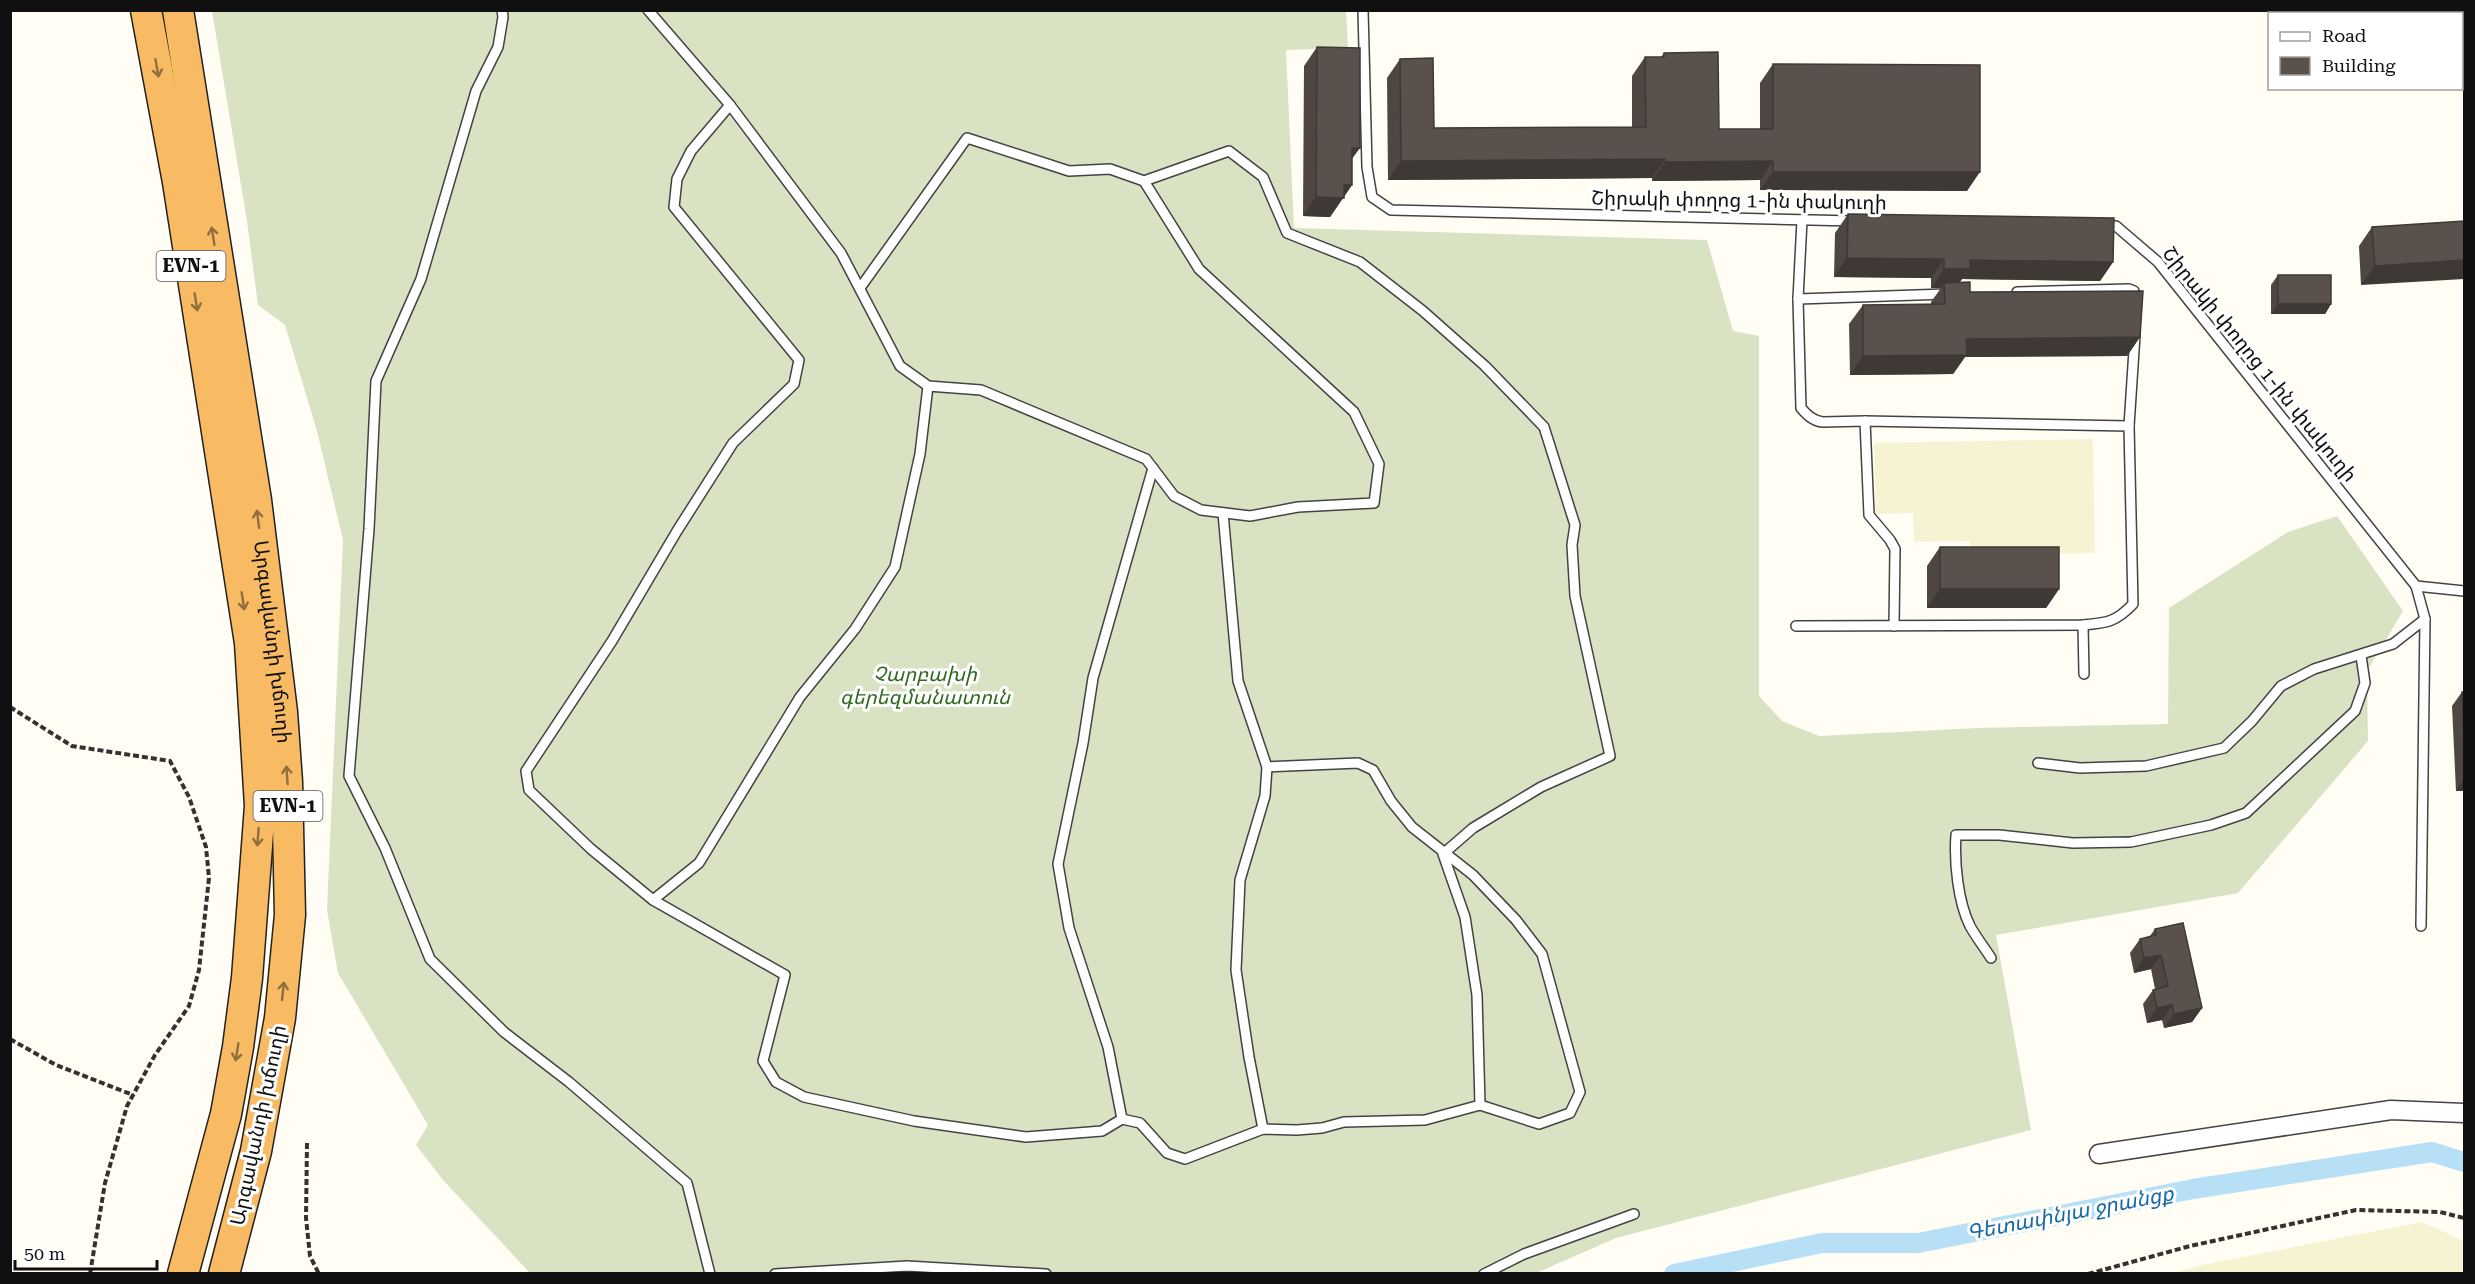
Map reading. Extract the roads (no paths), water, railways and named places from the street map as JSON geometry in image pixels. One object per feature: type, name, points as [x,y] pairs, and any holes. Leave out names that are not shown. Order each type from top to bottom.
[{"type":"highway","name":"Արգավանդի խճուղի","points":[[146,10],[178,182],[250,643],[260,806],[247,978],[238,1047],[226,1114],[185,1268]]},
{"type":"highway","name":"Արգավանդի խճուղի","points":[[178,10],[256,500],[282,712],[287,782],[290,915],[280,1018],[256,1151],[224,1274]]},
{"type":"street","points":[[2099,1154],[2391,1110],[2464,1113]]},
{"type":"lane","points":[[502,10],[503,18],[498,47],[476,91],[421,279],[376,381],[369,529],[349,776],[385,848],[430,959],[504,1032],[569,1082],[687,1183],[710,1274]]},
{"type":"lane","points":[[648,10],[730,105],[841,253],[900,366],[928,386],[981,390],[1146,459],[1174,496],[1201,510],[1250,516],[1298,507],[1374,503],[1379,464],[1354,412],[1199,269],[1144,181],[1110,169],[1069,171],[967,138],[860,288]]},
{"type":"lane","name":"Շիրակի փողոց 1-ին փակուղի","points":[[1363,10],[1366,167],[1372,197],[1391,210],[1860,221]]},
{"type":"lane","points":[[730,105],[691,152],[677,179],[674,207],[799,360],[794,384],[733,443],[676,531],[612,641],[526,771],[529,790],[591,849],[653,900],[785,975],[763,1061],[776,1082],[804,1097],[914,1121],[1026,1137],[1102,1131],[1122,1119],[1140,1123],[1167,1153],[1185,1159],[1263,1129],[1297,1130],[1322,1128],[1344,1122],[1425,1120],[1480,1105],[1539,1124],[1570,1113],[1580,1092],[1542,954],[1516,920],[1445,850],[1412,827],[1391,801],[1373,770],[1366,765],[1337,763],[1267,767]]},
{"type":"lane","points":[[1144,181],[1229,151],[1263,177],[1287,233],[1360,262],[1423,311],[1485,366],[1544,427],[1575,525],[1572,545],[1575,596],[1610,756],[1542,787],[1473,828],[1443,854],[1465,917],[1477,995],[1480,1105]]},
{"type":"lane","points":[[1802,220],[1798,299],[1801,408],[1816,422],[2129,426]]},
{"type":"lane","name":"Շիրակի փողոց 1-ին փակուղի","points":[[2093,226],[2116,226],[2158,262],[2416,586],[2425,619],[2421,926]]},
{"type":"lane","points":[[2011,292],[2129,289],[2134,291],[2136,297],[2136,314]]},
{"type":"lane","points":[[1798,299],[1952,294]]},
{"type":"lane","points":[[1796,626],[2083,625],[2109,622],[2122,616],[2133,604],[2129,426],[2135,325]]},
{"type":"lane","points":[[653,900],[699,863],[800,697],[855,628],[895,567],[920,454],[928,386]]},
{"type":"lane","points":[[1865,421],[1869,515],[1895,549],[1894,626]]},
{"type":"lane","points":[[1122,1119],[1108,1047],[1069,928],[1058,864],[1083,743],[1093,678],[1153,468]]},
{"type":"lane","points":[[1223,513],[1239,681],[1267,767],[1265,796],[1240,880],[1236,970],[1263,1129]]},
{"type":"lane","points":[[2416,586],[2464,591]]},
{"type":"lane","points":[[2038,764],[2080,768],[2146,766],[2224,747],[2252,721],[2281,686],[2314,669],[2393,644],[2425,619]]},
{"type":"lane","points":[[2083,625],[2084,674]]},
{"type":"lane","points":[[1991,958],[1970,926],[1963,906],[1954,858],[1956,835],[1999,835],[2073,843],[2131,842],[2211,825],[2246,813],[2355,711],[2365,683],[2361,656]]},
{"type":"lane","points":[[1484,1274],[1524,1254],[1634,1214]]},
{"type":"lane","points":[[775,1274],[907,1266],[1046,1274]]},
{"type":"waterway","name":"Գետափնյա ջրանցք","points":[[1674,1274],[1822,1243],[1918,1243],[2193,1189],[2432,1152],[2464,1162]]},
{"type":"park label","name":"Չարբախի գերեզմանատուն","points":[[925,686]]}]
